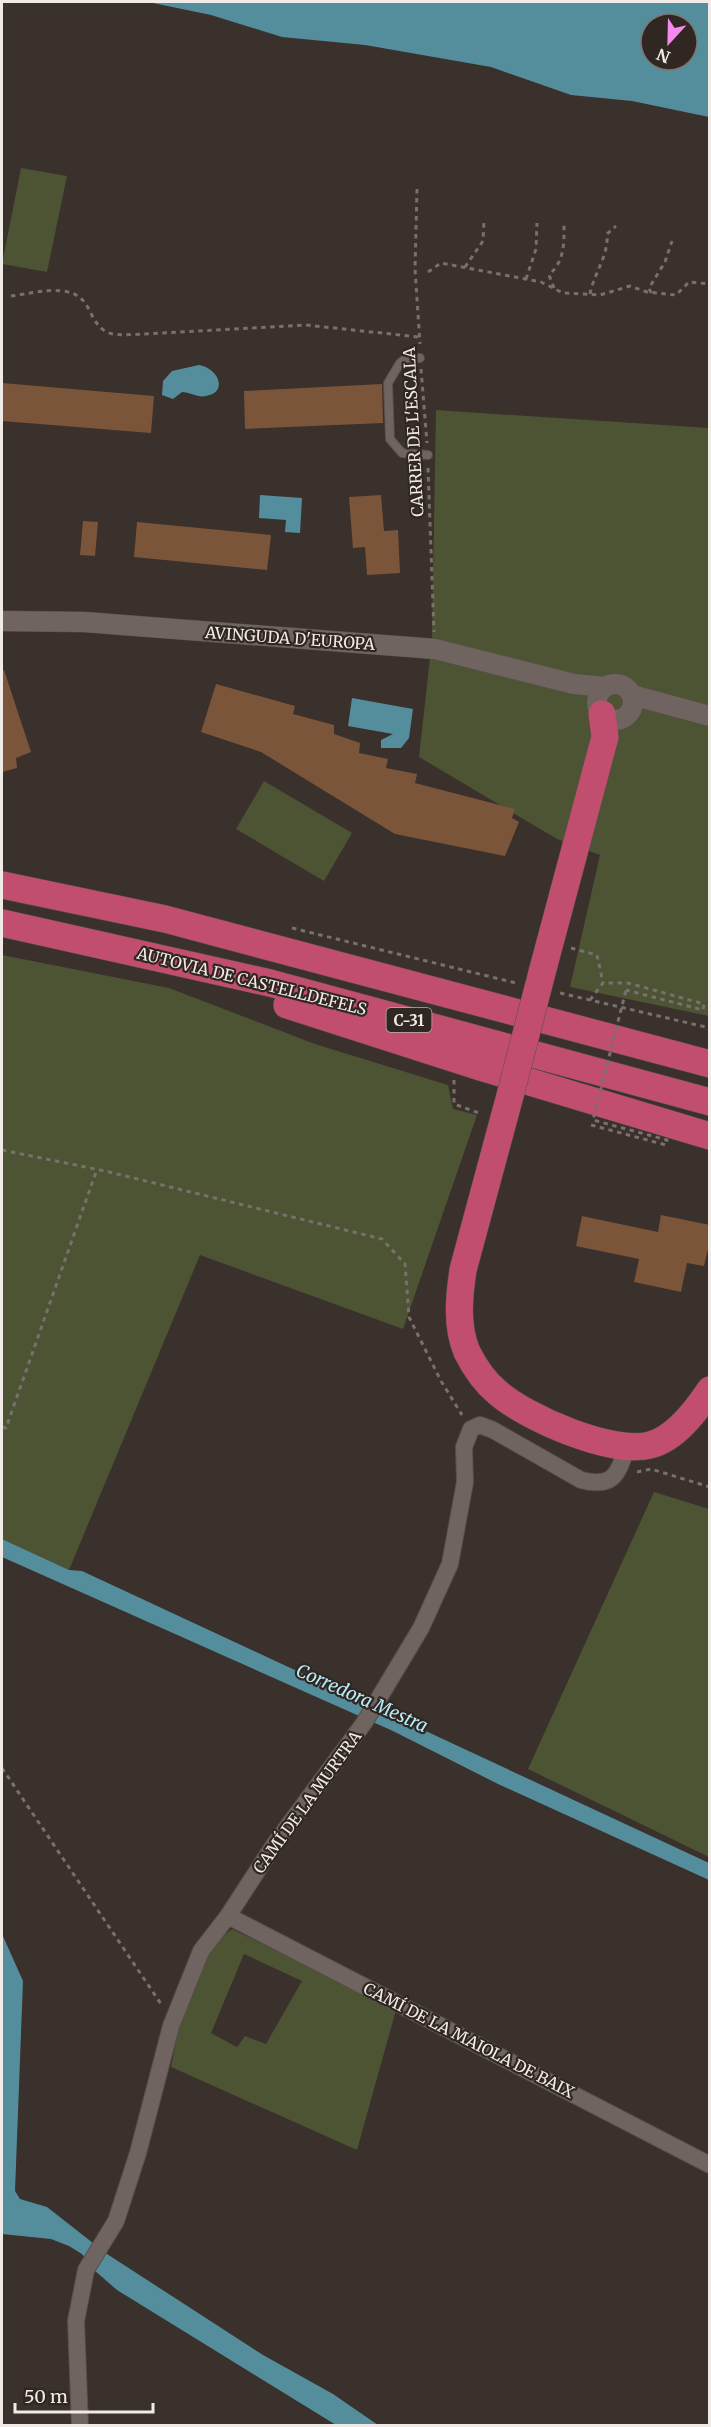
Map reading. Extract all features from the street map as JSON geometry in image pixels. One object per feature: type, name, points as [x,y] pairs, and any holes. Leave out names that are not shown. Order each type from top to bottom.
[{"type":"highway","points":[[613,710],[463,1270],[459,1297],[460,1326],[467,1351],[481,1374],[497,1393],[524,1410],[600,1443],[630,1459],[666,1438],[690,1417],[710,1390]]},
{"type":"highway","name":"C-31","points":[[2,885],[165,919],[710,1064]]},
{"type":"highway","name":"AUTOVIA DE CASTELLDEFELS","points":[[2,923],[270,983],[710,1102]]},
{"type":"highway","points":[[107,945],[482,1068],[710,1136]]},
{"type":"highway","points":[[552,1021],[657,1034],[710,1046]]},
{"type":"street","name":"AVINGUDA D'EUROPA","points":[[2,621],[84,622],[435,649],[574,684],[613,710],[672,706],[710,717]]},
{"type":"street","points":[[471,1429],[480,1425],[493,1430],[580,1480],[596,1484],[609,1480],[630,1459]]},
{"type":"street","name":"CAMÍ DE LA MURTRA","points":[[80,2426],[76,2321],[86,2270],[116,2221],[120,2210],[138,2153],[174,2019],[201,1951],[228,1916],[274,1845],[364,1723],[421,1628],[450,1564],[465,1482],[464,1446],[471,1429]]},
{"type":"street","name":"CAMÍ DE LA MAIOLA DE BAIX","points":[[228,1916],[710,2165]]},
{"type":"lane","points":[[420,358],[404,360],[400,363],[388,383],[390,439],[402,453],[428,455]]},
{"type":"lane","points":[[321,1016],[366,1039],[417,1057]]},
{"type":"lane","points":[[444,1067],[482,1068]]},
{"type":"path","name":"CARRER DE L'ESCALA","points":[[417,189],[416,269],[428,455],[435,649]]},
{"type":"path","points":[[465,267],[483,241],[484,220]]},
{"type":"path","points":[[554,290],[549,274],[560,263],[564,223]]},
{"type":"path","points":[[526,279],[536,249],[537,224]]},
{"type":"path","points":[[590,294],[593,280],[607,249],[607,234],[616,226]]},
{"type":"path","points":[[651,293],[649,288],[665,262],[672,241]]},
{"type":"path","points":[[428,272],[441,263],[541,282],[554,290],[600,295],[630,286],[651,293],[676,295],[689,282],[710,284]]},
{"type":"path","points":[[11,296],[64,291],[86,303],[105,331],[124,335],[306,325],[419,337]]},
{"type":"path","points":[[565,946],[597,955],[603,983],[590,1000]]},
{"type":"path","points":[[515,982],[526,985]]},
{"type":"path","points":[[591,1125],[666,1145],[667,1140],[593,1120],[626,990],[703,1010],[704,1004],[628,983],[603,983]]},
{"type":"path","points":[[558,993],[710,1028]]},
{"type":"path","points":[[454,1079],[454,1104],[487,1116]]},
{"type":"path","points":[[2,1150],[98,1169],[382,1239],[405,1264],[409,1317],[441,1381],[471,1429]]},
{"type":"path","points":[[2,1427],[6,1428],[98,1169]]},
{"type":"path","points":[[630,1459],[640,1473],[651,1469],[710,1487]]},
{"type":"path","points":[[2,1768],[153,1992],[174,2019]]},
{"type":"green space","points":[[21,168],[67,176],[47,272],[2,264]]},
{"type":"green space","points":[[436,410],[709,428],[709,1016],[570,987],[600,855],[557,839],[419,757],[432,640]]},
{"type":"green space","points":[[264,781],[352,833],[324,881],[236,829]]},
{"type":"green space","points":[[2,955],[169,988],[315,1044],[448,1085],[453,1109],[477,1115],[403,1329],[200,1255],[69,1570],[2,1539]]},
{"type":"green space","points":[[654,1492],[709,1509],[709,1857],[528,1769]]},
{"type":"green space","points":[[232,1929],[396,2010],[357,2150],[171,2067],[178,2031],[212,1944]],"holes":[[[244,1954],[302,1981],[266,2044],[245,2036],[237,2047],[211,2033]]]},
{"type":"water","points":[[148,2],[709,2],[709,117],[632,101],[571,95],[491,67],[365,45],[282,37],[211,15]]},
{"type":"water","points":[[199,365],[206,367],[216,375],[219,385],[213,394],[197,396],[182,392],[173,399],[162,395],[163,381],[172,371]]},
{"type":"water","points":[[260,495],[302,498],[300,533],[285,532],[286,520],[259,518]]},
{"type":"water","points":[[352,698],[413,709],[409,738],[401,748],[381,748],[381,740],[393,734],[348,726]]},
{"type":"water","points":[[2,1539],[69,1570],[82,1571],[709,1863],[709,1880],[498,1784],[393,1731],[2,1557]]},
{"type":"water","points":[[2,1934],[23,1981],[15,2191],[20,2199],[47,2207],[107,2254],[263,2355],[333,2394],[378,2425],[336,2425],[117,2290],[94,2270],[82,2254],[69,2246],[51,2239],[2,2234]]},
{"type":"building","points":[[2,383],[154,396],[151,433],[2,421]]},
{"type":"building","points":[[382,384],[383,423],[245,429],[244,391]]},
{"type":"building","points":[[381,495],[384,531],[398,530],[400,573],[367,575],[365,547],[353,548],[349,497]]},
{"type":"building","points":[[83,521],[98,522],[95,556],[80,555]]},
{"type":"building","points":[[137,522],[271,535],[267,570],[134,557]]},
{"type":"building","points":[[4,670],[31,752],[16,758],[17,768],[2,772],[2,671]]},
{"type":"building","points":[[216,684],[295,706],[293,714],[334,725],[334,734],[360,743],[359,753],[388,759],[386,768],[417,774],[415,783],[515,809],[512,818],[519,822],[505,856],[395,834],[261,752],[201,732]]},
{"type":"building","points":[[661,1215],[710,1225],[710,1240],[704,1266],[687,1263],[681,1292],[634,1282],[639,1259],[576,1246],[582,1216],[658,1232]]},
{"type":"water label","name":"Corredora Mestra","points":[[362,1698]]}]
